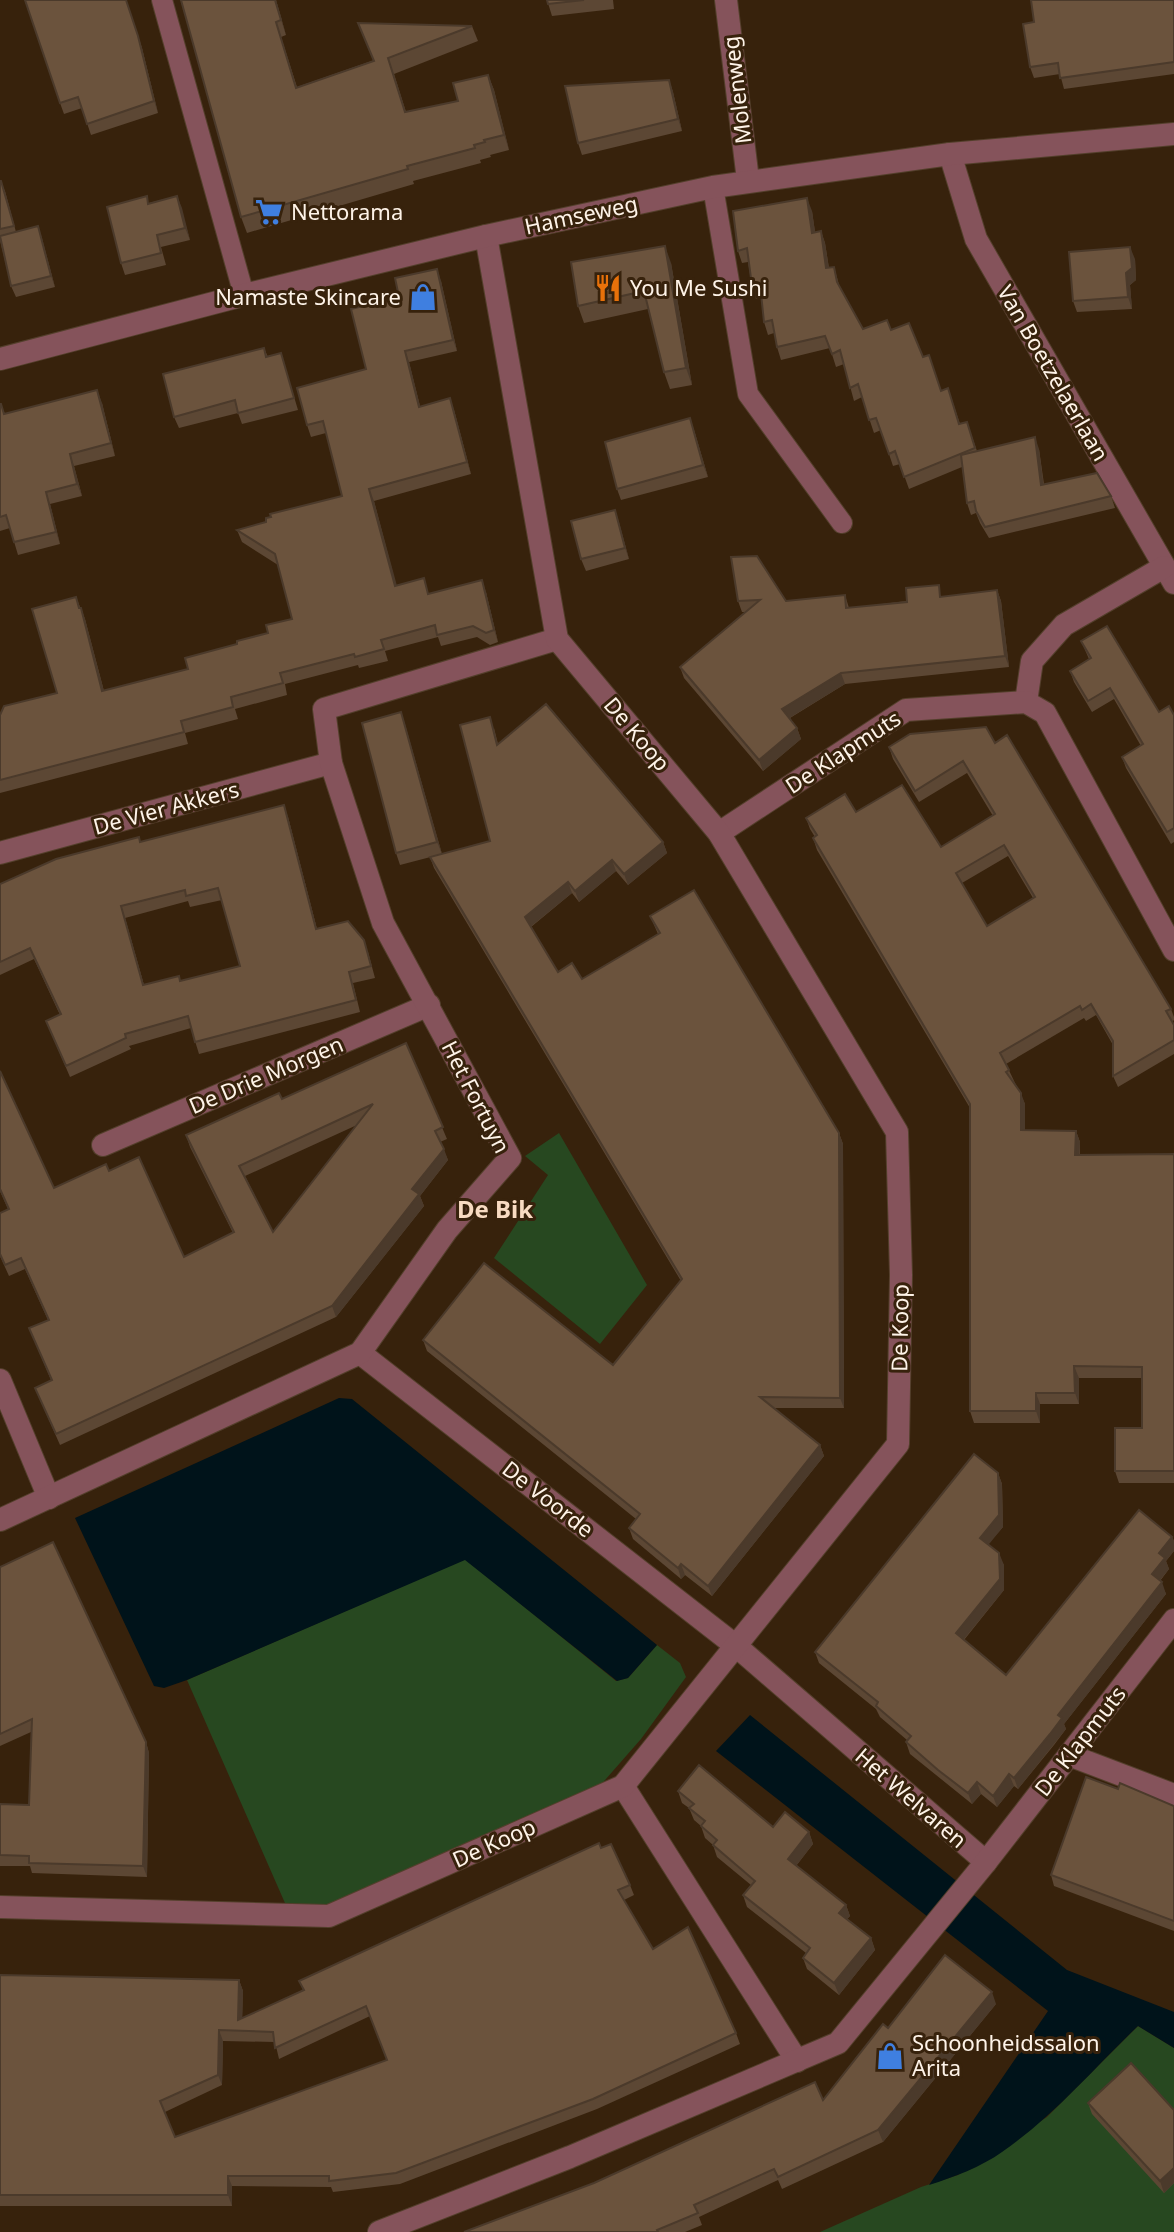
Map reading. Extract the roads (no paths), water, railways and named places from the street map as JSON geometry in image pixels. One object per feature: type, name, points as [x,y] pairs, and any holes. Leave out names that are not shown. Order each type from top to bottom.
[{"type":"street","name":"Molenweg","points":[[726,0],[748,180]]},
{"type":"street","name":"Hamseweg","points":[[0,359],[486,236],[748,180],[950,154],[1174,134]]},
{"type":"street","name":"Van Boetzelaerlaan","points":[[950,154],[976,239],[1169,575]]},
{"type":"street","name":"De Koop","points":[[0,1907],[329,1916],[623,1786],[898,1444],[901,1275],[897,1132],[719,833],[557,639],[486,236]]},
{"type":"street","points":[[1169,575],[1064,625],[1032,661],[1026,702],[1045,713],[1174,950]]},
{"type":"street","name":"Het Fortuyn","points":[[0,1520],[360,1353],[447,1230],[510,1158],[383,923],[331,763],[324,709],[557,639]]},
{"type":"street","name":"De Klapmuts","points":[[719,833],[906,710],[1026,702]]},
{"type":"street","name":"De Vier Akkers","points":[[0,853],[331,763]]},
{"type":"street","name":"De Drie Morgen","points":[[103,1145],[429,1005]]},
{"type":"street","name":"De Voorde","points":[[360,1353],[736,1646]]},
{"type":"street","points":[[0,1380],[49,1498]]},
{"type":"street","name":"De Klapmuts","points":[[986,1862],[1174,1620]]},
{"type":"street","name":"Het Welvaren","points":[[379,2232],[570,2157],[838,2043],[986,1862],[736,1646]]},
{"type":"street","points":[[1069,1755],[1174,1795]]},
{"type":"street","points":[[623,1786],[797,2061]]},
{"type":"lane","points":[[162,0],[244,295]]},
{"type":"lane","points":[[713,187],[748,394],[842,523]]},
{"type":"place","name":"Nettorama","points":[[269,212]]},
{"type":"place","name":"You Me Sushi","points":[[608,288]]},
{"type":"place","name":"Namaste Skincare","points":[[423,297]]},
{"type":"place","name":"Schoonheidssalon Arita","points":[[890,2056]]},
{"type":"district","name":"De Bik","points":[[495,1210]]}]
